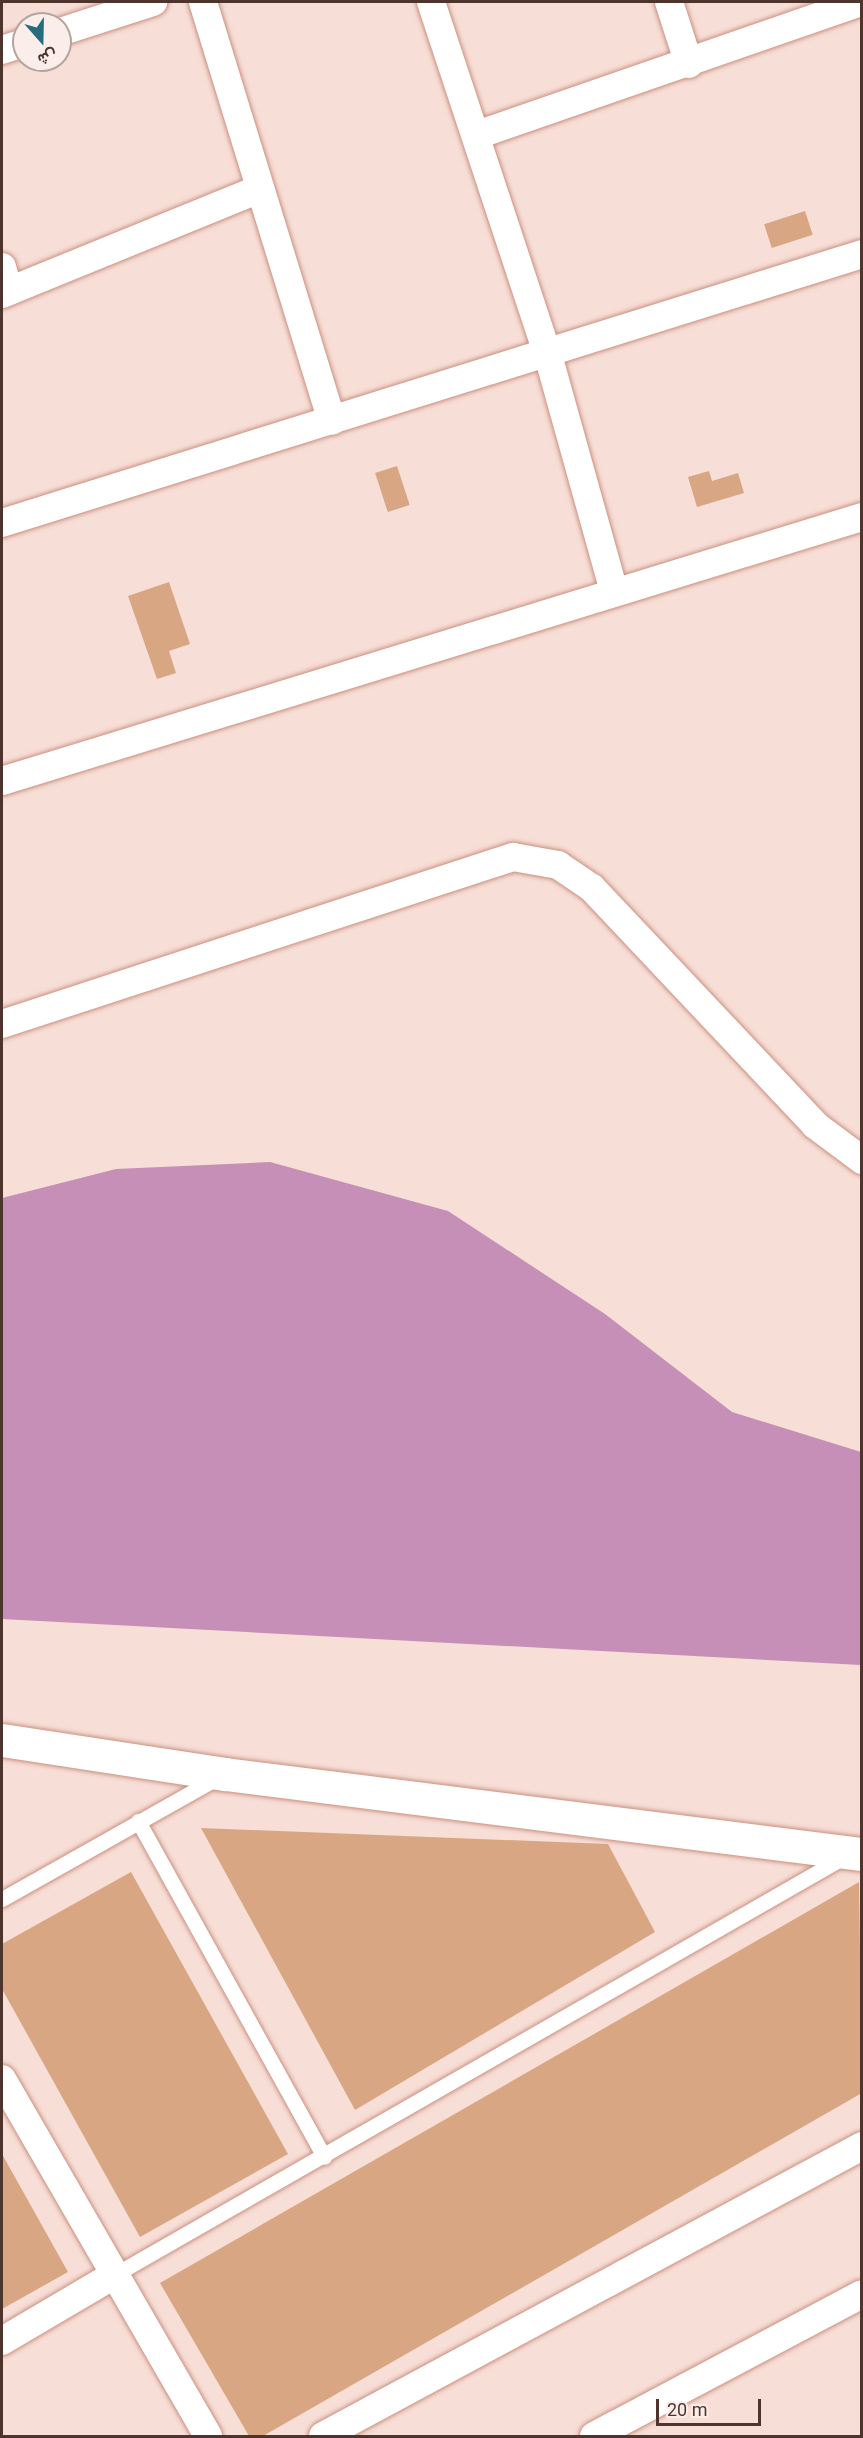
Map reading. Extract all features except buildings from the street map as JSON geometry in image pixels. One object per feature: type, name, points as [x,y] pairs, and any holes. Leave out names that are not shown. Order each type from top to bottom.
[{"type":"street","points":[[72,28],[153,2]]},
{"type":"street","points":[[203,2],[258,189],[332,421]]},
{"type":"street","points":[[431,2],[477,135],[548,355],[614,592]]},
{"type":"street","points":[[669,2],[689,64]]},
{"type":"street","points":[[477,135],[689,64],[861,2]]},
{"type":"street","points":[[4,284],[258,189]]},
{"type":"street","points":[[2,523],[548,355],[861,254]]},
{"type":"street","points":[[2,780],[861,517]]},
{"type":"street","points":[[2,1024],[513,857],[558,865],[592,888],[815,1125],[861,1160]]},
{"type":"street","points":[[2,1740],[225,1774],[856,1853]]},
{"type":"street","points":[[2,2079],[208,2436]]},
{"type":"street","points":[[323,2436],[861,2146]]},
{"type":"street","points":[[2,2341],[114,2275]]},
{"type":"street","points":[[594,2436],[861,2294]]},
{"type":"lane","points":[[2,1899],[225,1774]]},
{"type":"lane","points":[[138,1821],[324,2157]]},
{"type":"lane","points":[[114,2275],[856,1853]]},
{"type":"shaded area","points":[[270,1162],[448,1211],[605,1314],[732,1412],[861,1452],[861,1665],[2,1619],[2,1198],[116,1169]]}]
